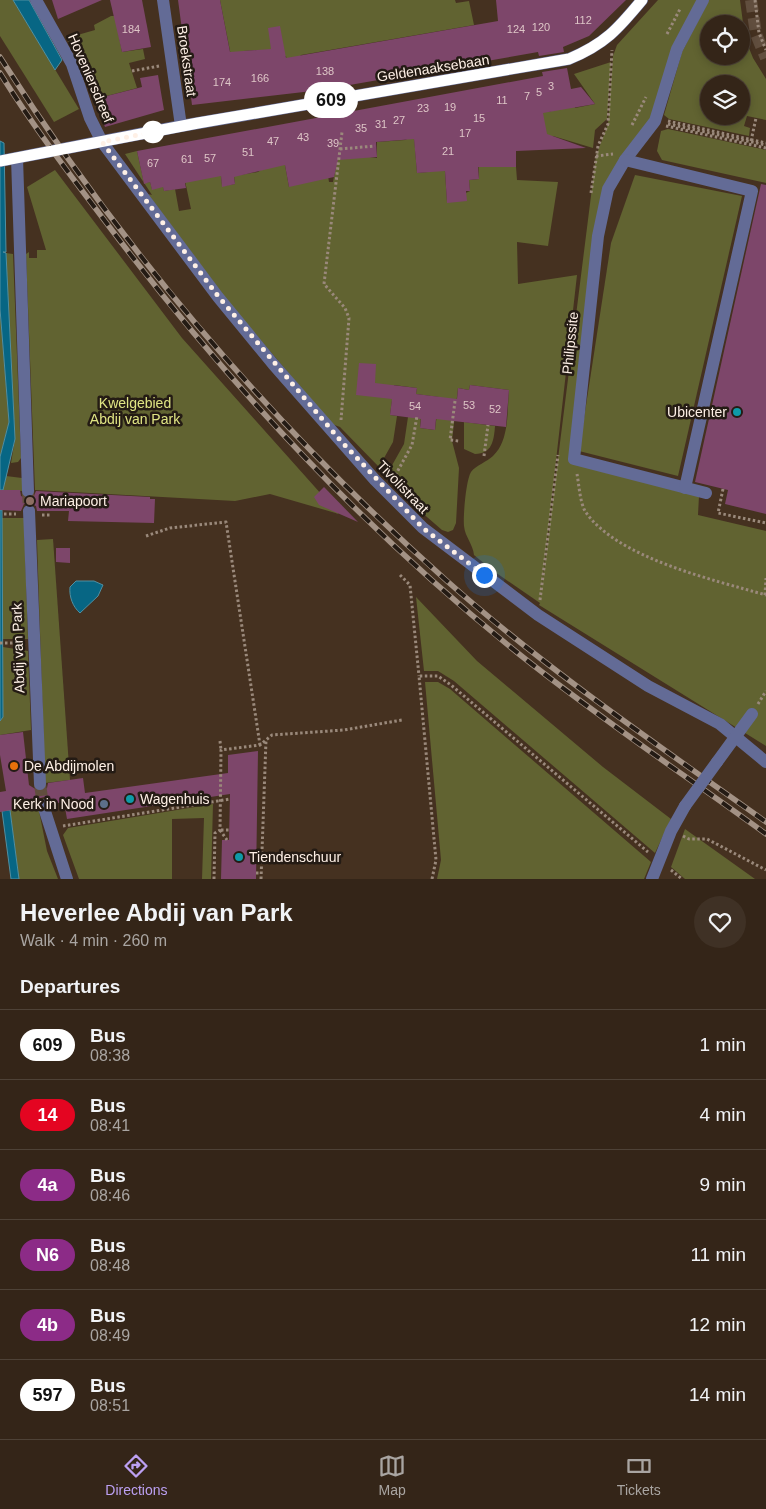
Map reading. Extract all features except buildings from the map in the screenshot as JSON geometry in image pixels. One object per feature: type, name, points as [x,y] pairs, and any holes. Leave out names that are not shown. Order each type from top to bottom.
[{"type":"street","name":"Hoveniersdreef","points":[[36,0],[72,64],[90,118],[102,142]]},
{"type":"street","name":"Broekstraat","points":[[163,0],[181,126]]},
{"type":"street","name":"Geldenaaksebaan","points":[[7,160],[181,126],[569,59],[592,50],[611,36],[642,0]]},
{"type":"street","name":"Philipssite","points":[[574,459],[598,236],[608,189],[620,157],[655,121],[677,49],[702,0]]},
{"type":"street","name":"Tivolistraat","points":[[102,142],[218,296],[375,480],[423,528],[538,616],[648,686],[720,724],[766,762]]},
{"type":"street","points":[[620,157],[752,192],[685,488]]},
{"type":"street","points":[[7,160],[28,491]]},
{"type":"street","points":[[574,459],[706,493]]},
{"type":"street","name":"Abdij van Park","points":[[29,511],[40,784]]},
{"type":"street","points":[[652,879],[671,831],[685,806],[755,709]]},
{"type":"street","points":[[43,805],[66,879]]},
{"type":"path","points":[[755,0],[757,24],[766,50]]},
{"type":"path","points":[[665,39],[672,22],[681,8]]},
{"type":"path","points":[[596,156],[608,124],[613,56],[611,36]]},
{"type":"path","points":[[132,71],[157,67]]},
{"type":"path","points":[[629,132],[648,89]]},
{"type":"path","points":[[751,141],[756,118]]},
{"type":"path","points":[[655,121],[766,145]]},
{"type":"path","points":[[655,121],[766,145]]},
{"type":"path","points":[[340,440],[349,318],[344,308],[324,284],[342,132]]},
{"type":"path","points":[[340,149],[375,146]]},
{"type":"path","points":[[619,147],[620,157]]},
{"type":"path","points":[[454,401],[450,440],[459,440]]},
{"type":"path","points":[[375,480],[396,474],[412,445],[417,416]]},
{"type":"path","points":[[484,456],[488,425]]},
{"type":"path","points":[[574,459],[585,510],[611,536],[646,557],[766,595],[766,578]]},
{"type":"path","points":[[723,489],[718,513],[766,523]]},
{"type":"path","points":[[146,536],[170,528],[226,522],[260,745]]},
{"type":"path","points":[[400,575],[410,585],[420,676],[436,860],[432,879]]},
{"type":"path","points":[[1,643],[33,642]]},
{"type":"path","points":[[420,676],[438,676],[451,685],[659,862]]},
{"type":"path","points":[[755,709],[766,691]]},
{"type":"path","points":[[221,750],[260,745],[272,735],[344,730],[402,720]]},
{"type":"path","points":[[261,879],[266,740]]},
{"type":"path","points":[[220,741],[220,830],[227,840]]},
{"type":"path","points":[[50,828],[230,799]]},
{"type":"path","points":[[214,879],[215,833],[220,830],[229,830]]},
{"type":"path","points":[[671,831],[689,838],[707,839],[766,870]]},
{"type":"path","points":[[256,873],[261,873]]},
{"type":"green space","points":[[0,0],[13,0],[79,109],[54,122],[0,36]]},
{"type":"green space","points":[[220,0],[455,0],[456,3],[469,1],[474,25],[301,55],[288,71],[286,56],[261,59],[258,50],[243,51],[232,61]]},
{"type":"green space","points":[[658,0],[703,0],[655,121],[607,190],[574,459],[699,496],[698,515],[766,531],[766,746],[539,605],[540,603],[492,570],[474,555],[464,526],[464,507],[469,476],[476,467],[493,456],[502,442],[507,424],[509,390],[470,385],[469,390],[458,388],[452,441],[459,468],[456,523],[453,530],[448,532],[442,530],[412,504],[386,476],[404,444],[408,417],[421,416],[420,428],[435,430],[439,397],[416,394],[417,388],[394,385],[390,415],[397,416],[393,442],[379,467],[340,427],[332,424],[230,304],[148,194],[152,195],[144,183],[150,182],[152,189],[156,188],[162,177],[164,191],[175,189],[179,211],[191,209],[184,176],[221,176],[222,186],[235,184],[234,176],[258,172],[283,154],[289,187],[324,151],[329,182],[333,182],[338,153],[377,158],[377,142],[405,140],[414,136],[417,173],[428,172],[444,157],[447,202],[470,191],[469,180],[479,179],[478,154],[502,167],[516,167],[517,180],[558,182],[548,246],[517,242],[518,284],[577,275],[540,602],[596,156],[608,124],[613,56],[617,45]]},
{"type":"green space","points":[[709,0],[740,0],[742,15],[701,15]]},
{"type":"green space","points":[[111,16],[115,16],[122,52],[143,49],[145,59],[129,63],[137,88],[95,99],[67,38],[95,30],[94,25]]},
{"type":"green space","points":[[700,17],[700,65],[750,65],[750,50],[766,79],[766,120],[750,117],[750,75],[700,75],[700,125],[744,125],[750,128],[749,136],[669,119],[664,115],[682,52]]},
{"type":"green space","points":[[611,62],[607,119],[595,130],[593,148],[553,136],[545,136],[542,108],[548,107],[549,112],[574,101],[575,108],[595,104],[574,74]]},
{"type":"green space","points":[[668,129],[766,150],[766,183],[662,160],[657,151],[661,131]]},
{"type":"green space","points":[[137,151],[144,183],[125,154]]},
{"type":"green space","name":"Kwelgebied Abdij van Park","points":[[55,170],[182,338],[339,514],[270,494],[235,501],[35,490],[26,254],[29,252],[29,258],[37,258],[37,250],[46,250],[27,187]]},
{"type":"green space","points":[[635,175],[742,196],[678,476],[579,451],[611,243]]},
{"type":"green space","points":[[6,253],[13,254],[21,458],[18,462],[11,463],[15,439]]},
{"type":"green space","points":[[0,309],[9,422],[0,457]]},
{"type":"green space","points":[[464,422],[495,426],[493,441],[489,449],[475,454],[464,449]]},
{"type":"green space","points":[[6,476],[22,478],[22,491],[3,490]]},
{"type":"green space","points":[[2,518],[24,518],[28,639],[2,639]]},
{"type":"green space","points":[[53,539],[70,780],[45,783],[37,540]]},
{"type":"green space","points":[[416,597],[477,661],[603,767],[671,819],[655,853],[454,681],[438,671],[424,671]]},
{"type":"green space","points":[[3,647],[28,651],[31,730],[0,735],[0,721],[3,717]]},
{"type":"green space","points":[[425,682],[438,682],[450,689],[651,862],[644,879],[437,879],[441,860]]},
{"type":"green space","points":[[213,804],[211,879],[202,879],[204,818],[172,819],[172,879],[79,879],[63,835],[68,828]]},
{"type":"green space","points":[[38,806],[47,851],[58,879],[19,879],[10,810]]},
{"type":"green space","points":[[685,829],[755,879],[685,879],[671,867]]},
{"type":"water","points":[[13,0],[29,0],[62,60],[55,70]]},
{"type":"water","points":[[0,141],[4,143],[6,252],[3,252],[6,253],[15,439],[3,490],[0,490],[0,457],[9,422],[0,309]]},
{"type":"water","points":[[0,510],[2,510],[3,717],[0,721]]},
{"type":"water","points":[[76,581],[94,581],[103,585],[98,596],[80,613],[73,605],[70,594],[70,587]]},
{"type":"water","points":[[10,810],[19,879],[11,879],[2,811]]},
{"type":"tunnel","points":[[751,0],[756,34],[766,58]]},
{"type":"tunnel","points":[[28,491],[29,511]]},
{"type":"tunnel","points":[[40,784],[43,805]]},
{"type":"railway","points":[[0,57],[47,129],[150,268],[262,399],[383,523],[485,614],[563,676],[766,822]]},
{"type":"railway","points":[[0,73],[52,150],[153,284],[249,397],[352,505],[461,606],[519,654],[610,723],[766,834]]},
{"type":"bus line","name":"609","points":[[0,161],[198,123],[569,59],[592,50],[611,36],[642,0]]},
{"type":"place","name":"Ubicenter","points":[[737,412]]},
{"type":"place","name":"Mariapoort","points":[[30,501]]},
{"type":"place","name":"De Abdijmolen","points":[[14,766]]},
{"type":"place","name":"Wagenhuis","points":[[130,799]]},
{"type":"place","name":"Kerk in Nood","points":[[104,804]]},
{"type":"place","name":"Tiendenschuur","points":[[239,857]]},
{"type":"route","points":[[153,132],[102,142],[218,296],[273,364],[375,480],[423,528],[484,575]]}]
